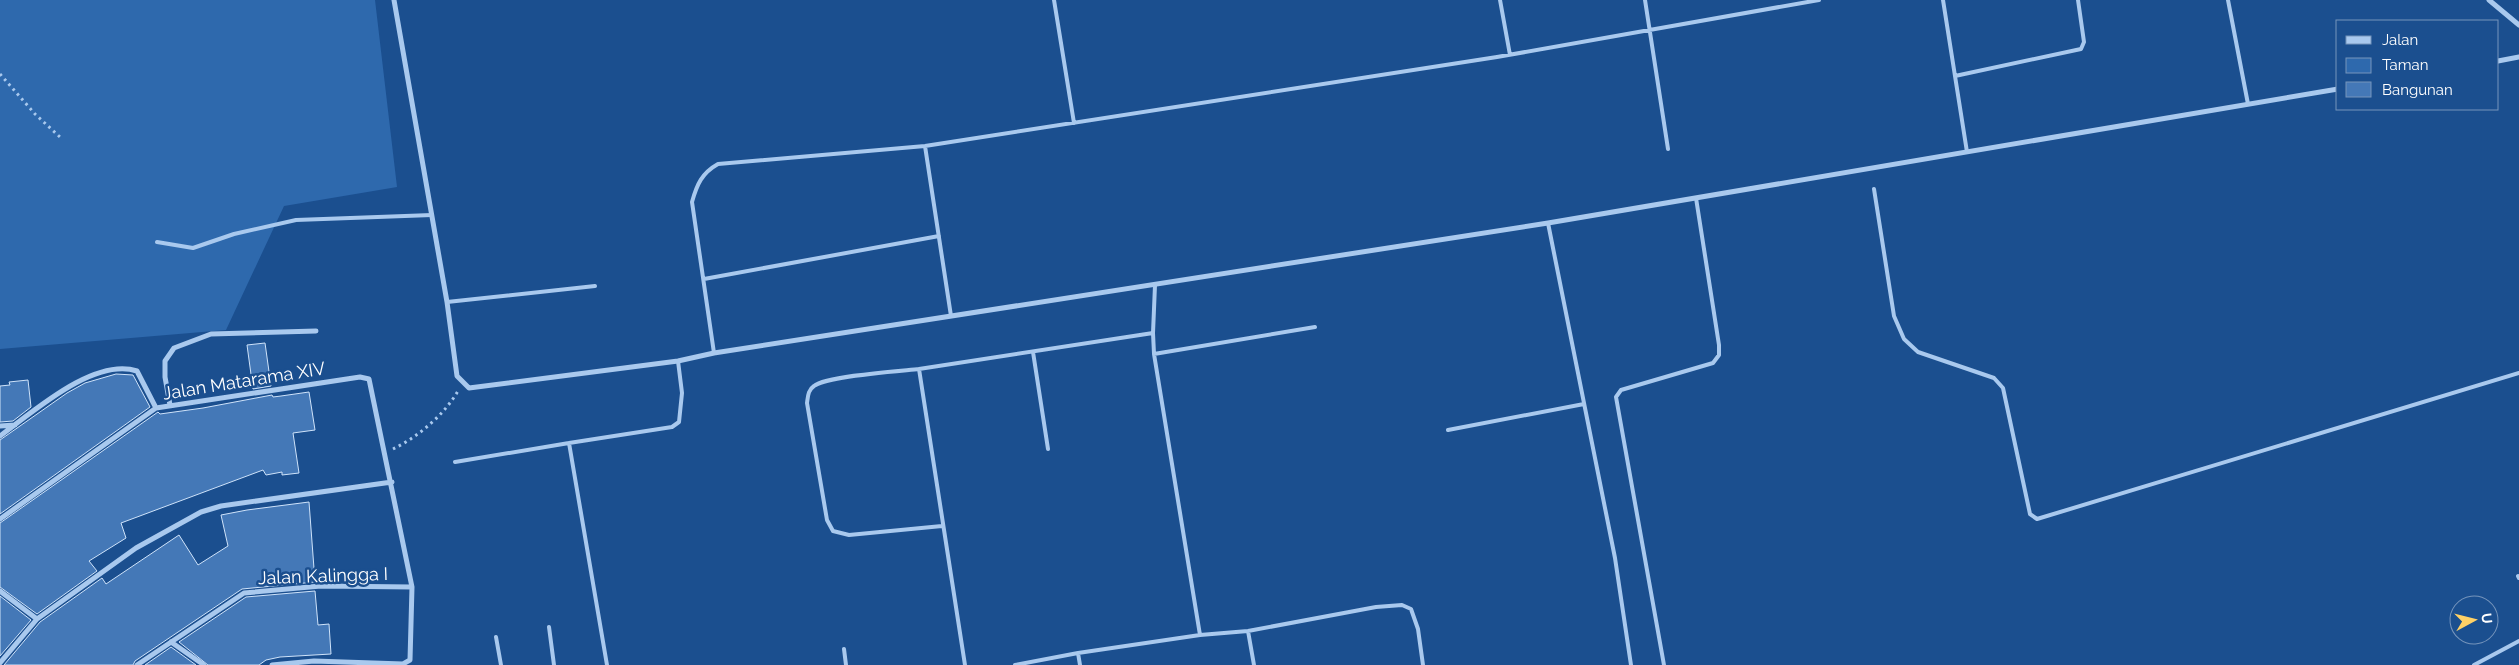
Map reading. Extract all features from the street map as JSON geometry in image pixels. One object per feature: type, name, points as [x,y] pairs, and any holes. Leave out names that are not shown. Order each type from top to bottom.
[{"type":"street","points":[[394,0],[447,302],[457,376],[462,384],[469,388],[482,388],[678,361],[714,353],[951,318],[1548,223],[2336,89]]},
{"type":"street","points":[[2489,0],[2519,25]]},
{"type":"street","points":[[2499,61],[2519,57]]},
{"type":"street","points":[[170,406],[165,377],[165,361],[174,348],[211,334],[316,331]]},
{"type":"street","points":[[0,436],[80,380],[119,369],[136,371],[156,408]]},
{"type":"street","name":"Jalan Matarama XIV","points":[[0,518],[156,408],[360,377],[369,379],[372,387],[386,453]]},
{"type":"street","points":[[0,426],[16,424]]},
{"type":"street","points":[[272,665],[314,663],[396,664],[407,663],[411,656],[412,587],[386,453]]},
{"type":"street","points":[[0,663],[37,619],[136,548],[201,512],[221,506],[392,482]]},
{"type":"street","name":"Jalan Kalingga I","points":[[137,665],[244,593],[321,586],[412,587]]},
{"type":"street","points":[[0,590],[37,619]]},
{"type":"street","points":[[171,642],[204,665]]},
{"type":"lane","points":[[1054,0],[1074,123]]},
{"type":"lane","points":[[1500,0],[1510,55]]},
{"type":"lane","points":[[1645,0],[1668,150]]},
{"type":"lane","points":[[714,353],[692,202],[700,178],[718,164],[925,146],[1510,55],[1819,0]]},
{"type":"lane","points":[[1943,0],[1967,152]]},
{"type":"lane","points":[[1955,76],[2081,49],[2084,42],[2078,0]]},
{"type":"lane","points":[[2228,0],[2248,104]]},
{"type":"lane","points":[[925,146],[951,318]]},
{"type":"lane","points":[[1874,189],[1894,316],[1904,339],[1918,352],[1994,378],[2003,388],[2030,514],[2037,519],[2519,372]]},
{"type":"lane","points":[[1664,665],[1616,397],[1621,390],[1713,363],[1719,355],[1718,335],[1696,198]]},
{"type":"lane","points":[[156,242],[193,248],[234,234],[296,220],[432,215]]},
{"type":"lane","points":[[1548,223],[1615,558],[1632,665]]},
{"type":"lane","points":[[704,279],[939,236]]},
{"type":"lane","points":[[1155,285],[1154,354],[1200,635]]},
{"type":"lane","points":[[447,302],[595,286]]},
{"type":"lane","points":[[1154,354],[1315,327]]},
{"type":"lane","points":[[942,526],[849,535],[833,531],[828,520],[807,404],[809,390],[815,384],[857,376],[919,369],[1154,333]]},
{"type":"lane","points":[[1033,352],[1048,449]]},
{"type":"lane","points":[[455,462],[672,426],[679,422],[682,393],[678,361]]},
{"type":"lane","points":[[919,369],[965,665]]},
{"type":"lane","points":[[1448,430],[1584,404]]},
{"type":"lane","points":[[569,443],[607,665]]},
{"type":"lane","points":[[1015,665],[1078,653],[1200,635],[1248,631],[1376,607],[1402,605],[1411,609],[1414,617],[1424,665]]},
{"type":"lane","points":[[549,627],[554,665]]},
{"type":"lane","points":[[1248,631],[1254,665]]},
{"type":"lane","points":[[496,637],[500,665]]},
{"type":"lane","points":[[2474,665],[2519,641]]},
{"type":"lane","points":[[844,649],[846,665]]},
{"type":"lane","points":[[1078,653],[1080,665]]},
{"type":"path","points":[[0,74],[35,114],[60,138]]},
{"type":"path","points":[[386,453],[405,444],[428,425],[450,405],[462,384]]},
{"type":"green space","points":[[0,0],[375,0],[397,187],[284,206],[226,330],[0,349]]},
{"type":"building","points":[[265,343],[271,386],[253,389],[247,345]]},
{"type":"building","points":[[116,374],[133,375],[150,407],[0,514],[0,440],[67,393],[85,383]]},
{"type":"building","points":[[28,380],[31,407],[13,421],[0,422],[0,386],[10,385],[9,382]]},
{"type":"building","points":[[309,392],[315,430],[293,433],[299,473],[282,475],[282,472],[266,475],[263,470],[121,523],[126,538],[89,561],[97,571],[37,614],[0,587],[0,523],[158,412],[160,414],[272,395],[273,397]]},
{"type":"building","points":[[309,502],[315,582],[242,589],[135,661],[133,665],[4,665],[40,622],[102,578],[106,584],[179,535],[198,565],[228,546],[221,515]]},
{"type":"building","points":[[315,591],[318,625],[329,624],[331,654],[280,657],[266,660],[259,665],[208,665],[179,642],[246,597]]},
{"type":"building","points":[[0,596],[31,620],[0,656]]},
{"type":"building","points":[[171,647],[196,665],[145,665]]}]
